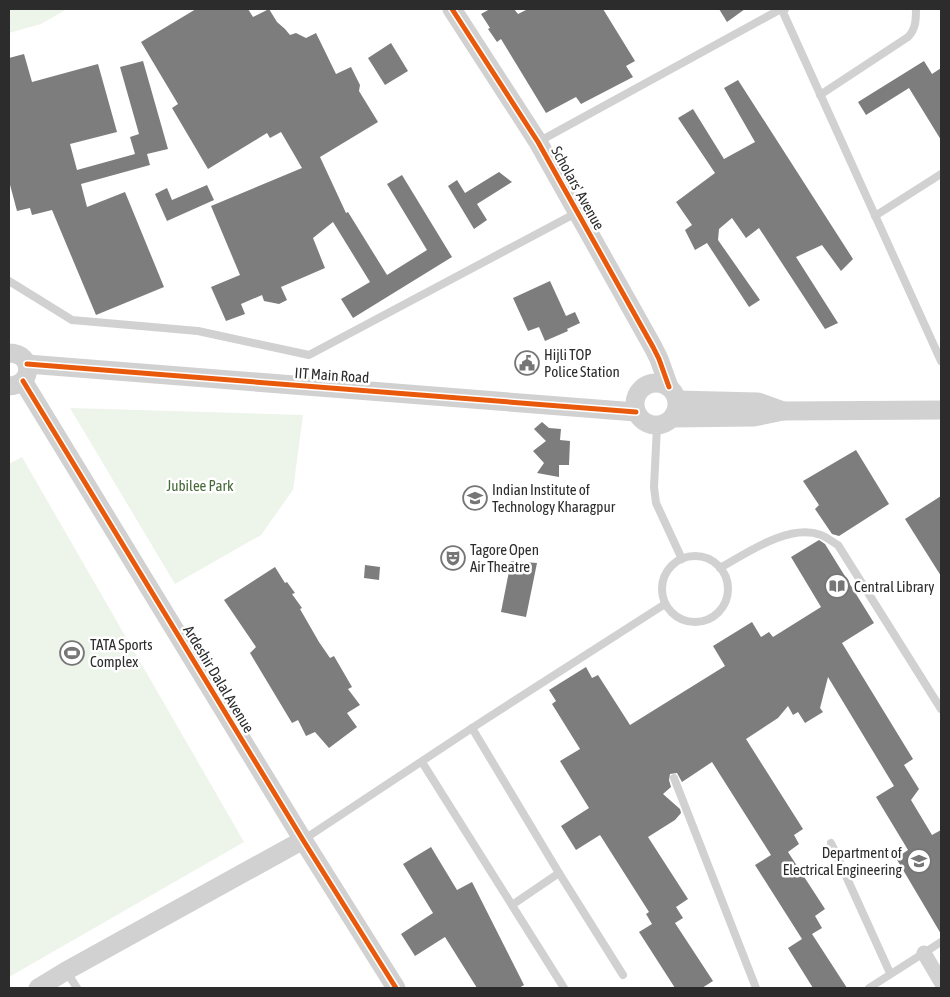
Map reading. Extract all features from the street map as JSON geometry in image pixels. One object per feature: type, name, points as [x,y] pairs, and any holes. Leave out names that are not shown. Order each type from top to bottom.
[{"type":"street","name":"Scholars' Avenue","points":[[452,9],[538,142],[653,347],[659,359],[669,407]]},
{"type":"street","points":[[9,353],[20,356],[20,377]]},
{"type":"street","name":"IIT Main Road","points":[[20,377],[636,412]]},
{"type":"street","name":"Ardeshir Dalal Avenue","points":[[20,377],[303,840],[396,988]]},
{"type":"street","points":[[669,407],[656,382],[643,387],[635,398],[636,412],[644,422],[669,407],[758,402],[783,411],[941,410]]},
{"type":"street","points":[[38,988],[303,840]]},
{"type":"street","points":[[924,953],[941,982]]},
{"type":"lane","points":[[538,142],[783,9],[820,95],[941,360]]},
{"type":"lane","points":[[820,95],[908,37],[915,26],[916,9]]},
{"type":"lane","points":[[875,216],[941,174]]},
{"type":"lane","points":[[9,281],[72,320],[198,331],[309,355],[578,212]]},
{"type":"lane","points":[[669,407],[654,487],[656,503],[682,559]]},
{"type":"lane","points":[[720,568],[762,544],[796,532],[821,535],[838,545],[941,709]]},
{"type":"lane","points":[[692,556],[712,561],[720,568],[725,577],[728,588],[722,609],[714,617],[703,622],[681,620],[665,604],[662,594],[662,582],[666,572],[673,564],[682,559],[692,556]]},
{"type":"lane","points":[[303,840],[472,728],[665,604]]},
{"type":"lane","points":[[472,728],[559,874],[623,975]]},
{"type":"lane","points":[[422,762],[564,988]]},
{"type":"lane","points":[[674,778],[756,988]]},
{"type":"lane","points":[[831,843],[890,973]]},
{"type":"lane","points":[[512,905],[559,874]]},
{"type":"lane","points":[[869,988],[941,942]]},
{"type":"lane","points":[[66,971],[76,988]]},
{"type":"green space","points":[[9,9],[67,9],[41,24],[9,33]]},
{"type":"green space","name":"Jubilee Park","points":[[70,408],[303,415],[293,490],[261,535],[175,584]]},
{"type":"green space","name":"TATA Sports Complex","points":[[22,457],[244,842],[9,977],[9,464]]},
{"type":"building","points":[[196,9],[248,9],[253,17],[269,9],[277,22],[290,35],[296,33],[306,38],[316,33],[336,74],[351,67],[360,85],[359,91],[378,122],[320,157],[346,213],[348,212],[387,275],[427,250],[387,184],[402,175],[452,257],[353,318],[341,299],[370,282],[333,222],[313,238],[325,268],[281,287],[287,300],[279,304],[264,301],[262,295],[241,304],[245,314],[226,321],[211,287],[240,275],[211,206],[302,168],[281,132],[270,138],[267,133],[208,169],[172,108],[178,104],[141,42]]},
{"type":"building","points":[[490,9],[514,9],[518,14],[528,9],[603,9],[635,61],[626,66],[633,77],[581,104],[576,97],[546,113],[501,39],[497,42],[488,29],[490,28],[481,14]]},
{"type":"building","points":[[719,9],[745,9],[727,22]]},
{"type":"building","points":[[391,43],[408,71],[385,85],[368,58]]},
{"type":"building","points":[[24,54],[32,82],[98,64],[117,132],[70,144],[77,170],[135,154],[130,137],[139,134],[120,67],[143,61],[168,149],[147,154],[150,165],[81,184],[87,207],[125,192],[164,287],[96,315],[52,210],[32,215],[30,208],[17,211],[9,181],[9,58]]},
{"type":"building","points":[[924,61],[932,74],[941,68],[941,140],[909,88],[866,115],[858,102]]},
{"type":"building","points":[[738,80],[853,259],[841,271],[822,245],[796,257],[838,323],[825,329],[759,228],[746,238],[732,218],[719,229],[718,240],[760,300],[749,307],[707,243],[695,250],[685,230],[692,225],[676,202],[715,173],[678,118],[693,109],[724,159],[755,142],[724,88]]},
{"type":"building","points":[[499,172],[512,182],[477,204],[487,220],[474,229],[448,186],[457,180],[465,193]]},
{"type":"building","points":[[207,185],[214,200],[167,221],[155,194],[167,188],[172,200]]},
{"type":"building","points":[[550,281],[566,316],[575,312],[580,323],[567,329],[568,331],[545,341],[539,327],[528,331],[513,298]]},
{"type":"building","points":[[542,422],[549,428],[561,429],[560,440],[570,441],[569,465],[559,465],[559,477],[537,473],[544,463],[533,451],[546,441],[534,429]]},
{"type":"building","points":[[856,450],[889,504],[839,536],[832,534],[815,509],[819,505],[803,481]]},
{"type":"building","points":[[941,496],[941,576],[905,519]]},
{"type":"building","points":[[819,540],[825,544],[874,623],[842,643],[913,759],[904,765],[919,789],[911,800],[932,835],[941,830],[941,934],[896,858],[908,850],[876,797],[894,786],[828,677],[820,708],[823,712],[805,723],[798,712],[793,715],[788,706],[778,718],[746,739],[803,829],[794,835],[799,844],[788,852],[825,909],[815,916],[822,928],[812,934],[847,988],[813,988],[788,948],[802,939],[755,865],[771,855],[712,762],[682,782],[677,773],[670,774],[671,787],[663,794],[680,809],[681,813],[675,820],[648,837],[688,899],[676,907],[683,918],[675,923],[713,981],[702,988],[675,988],[639,932],[652,924],[646,914],[649,912],[600,835],[576,850],[561,826],[589,808],[560,761],[580,749],[552,704],[556,701],[549,690],[586,667],[592,678],[598,675],[630,725],[725,666],[713,646],[752,622],[761,637],[769,632],[773,637],[821,607],[791,557]]},
{"type":"building","points":[[511,561],[537,563],[526,617],[501,612]]},
{"type":"building","points":[[365,565],[380,567],[379,580],[364,578]]},
{"type":"building","points":[[275,567],[285,583],[287,582],[295,593],[292,594],[302,608],[300,609],[319,642],[330,658],[334,656],[352,687],[348,689],[360,705],[347,713],[357,727],[329,748],[315,732],[306,736],[298,720],[292,723],[250,653],[256,647],[224,600]]},
{"type":"building","points":[[431,847],[457,890],[472,882],[524,985],[519,988],[477,988],[445,937],[415,956],[401,934],[433,913],[403,864]]},
{"type":"cycle path","points":[[452,9],[538,142],[653,347],[669,387]]},
{"type":"cycle path","points":[[27,364],[636,412]]},
{"type":"cycle path","points":[[23,381],[303,840],[396,988]]},
{"type":"place","name":"Hijli TOP Police Station","points":[[527,363]]},
{"type":"place","name":"Indian Institute of Technology Kharagpur","points":[[475,498]]},
{"type":"place","name":"Tagore Open Air Theatre","points":[[453,558]]},
{"type":"place","name":"Central Library","points":[[837,586]]},
{"type":"place","name":"TATA Sports Complex","points":[[72,653]]},
{"type":"place","name":"Department of Electrical Engineering","points":[[919,861]]}]
